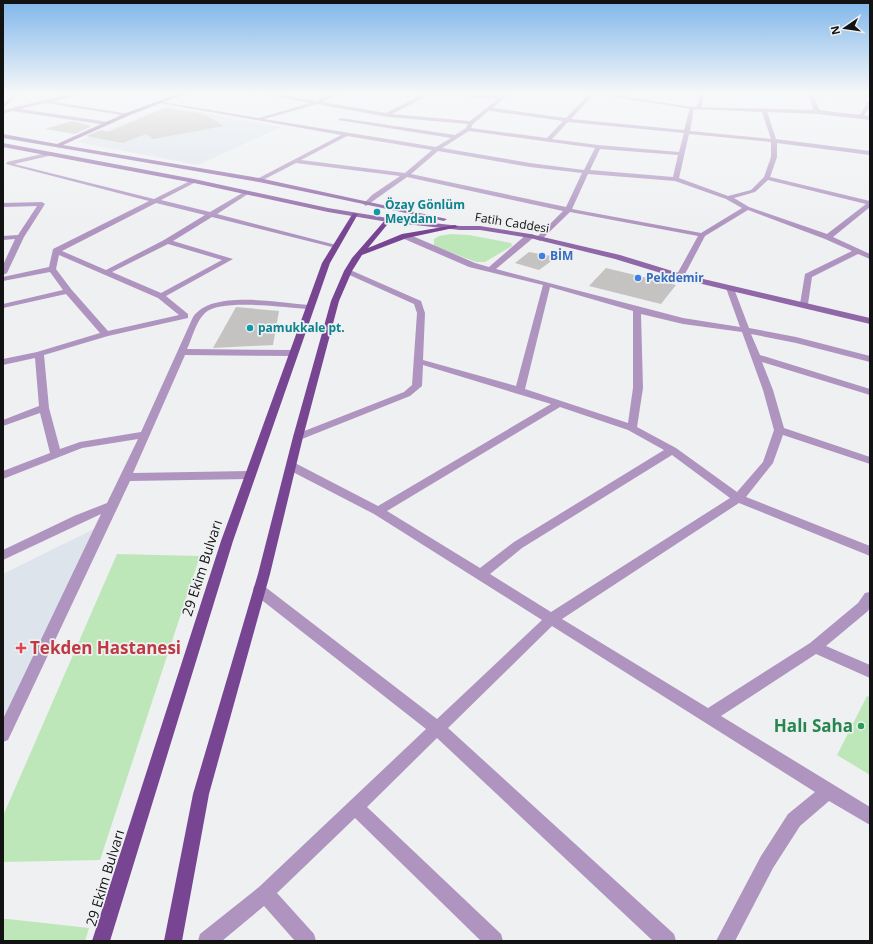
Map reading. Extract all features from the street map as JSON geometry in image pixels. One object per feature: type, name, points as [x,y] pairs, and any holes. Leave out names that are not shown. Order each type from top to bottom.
[{"type":"main road","points":[[15,138],[259,180],[366,204],[392,215],[480,228]]},
{"type":"main road","points":[[38,142],[68,138]]},
{"type":"main road","points":[[3,145],[18,148],[58,145],[74,138]]},
{"type":"main road","points":[[74,148],[73,141],[75,138]]},
{"type":"main road","points":[[58,145],[60,151],[70,158]]},
{"type":"main road","name":"Fatih Caddesi","points":[[18,148],[194,181],[246,193],[355,214],[392,215],[455,227],[480,228],[530,236],[617,257],[680,276],[804,304],[870,321]]},
{"type":"main road","points":[[355,214],[366,204]]},
{"type":"main road","name":"29 Ekim Bulvarı","points":[[101,941],[224,548],[326,263],[355,214]]},
{"type":"main road","points":[[173,941],[201,794],[259,590],[335,301],[348,271],[392,215]]},
{"type":"main road","points":[[360,254],[405,236],[455,227]]},
{"type":"street","points":[[259,180],[338,138]]},
{"type":"street","points":[[376,138],[586,172],[676,179],[728,198],[747,208],[828,237],[856,252],[870,257]]},
{"type":"street","points":[[366,204],[374,196],[406,175],[438,149],[454,138]]},
{"type":"street","points":[[537,138],[598,147],[683,154]]},
{"type":"street","points":[[676,179],[686,138]]},
{"type":"street","points":[[742,138],[870,153]]},
{"type":"street","points":[[728,198],[753,191],[767,178],[774,157],[773,138]]},
{"type":"street","points":[[540,239],[568,210],[598,147]]},
{"type":"street","points":[[6,165],[20,155],[18,148]]},
{"type":"street","points":[[6,165],[25,158],[51,154]]},
{"type":"street","points":[[295,161],[406,175],[568,210],[702,234]]},
{"type":"street","points":[[6,165],[156,199],[336,246]]},
{"type":"street","points":[[767,178],[870,203]]},
{"type":"street","points":[[106,334],[68,291],[52,269],[56,251],[194,181]]},
{"type":"street","points":[[105,273],[167,242],[246,193]]},
{"type":"street","points":[[828,237],[870,203]]},
{"type":"street","points":[[3,205],[42,204],[6,256],[3,273]]},
{"type":"street","points":[[680,276],[702,234],[747,208]]},
{"type":"street","points":[[405,236],[472,266],[547,284],[637,310],[683,322],[745,330],[870,359]]},
{"type":"street","points":[[490,270],[530,236]]},
{"type":"street","points":[[3,238],[20,237]]},
{"type":"street","points":[[161,296],[229,259],[167,242]]},
{"type":"street","points":[[56,251],[161,296],[185,316]]},
{"type":"street","points":[[804,304],[808,276],[856,252]]},
{"type":"street","points":[[3,280],[52,269]]},
{"type":"street","points":[[298,437],[407,394],[417,386],[421,313],[418,303],[348,271]]},
{"type":"street","points":[[520,390],[547,284]]},
{"type":"street","points":[[207,941],[265,893],[551,619],[738,498],[768,463],[779,430],[768,390],[730,288]]},
{"type":"street","points":[[3,306],[68,291]]},
{"type":"street","points":[[3,735],[126,477],[197,317],[206,308],[219,304],[309,308]]},
{"type":"street","points":[[632,428],[638,388],[637,310]]},
{"type":"street","points":[[3,362],[39,354],[106,334],[185,316],[197,317]]},
{"type":"street","points":[[181,352],[293,352]]},
{"type":"street","points":[[39,354],[44,408],[56,454]]},
{"type":"street","points":[[756,357],[870,392]]},
{"type":"street","points":[[418,361],[520,390],[632,428],[672,450],[738,498],[870,551]]},
{"type":"street","points":[[378,511],[559,403]]},
{"type":"street","points":[[3,423],[44,408]]},
{"type":"street","points":[[779,430],[870,461]]},
{"type":"street","points":[[3,475],[80,445],[144,435]]},
{"type":"street","points":[[481,575],[518,545],[672,450]]},
{"type":"street","points":[[291,466],[378,511],[870,817]]},
{"type":"street","points":[[126,477],[250,475]]},
{"type":"street","points":[[3,554],[78,519],[111,506]]},
{"type":"street","points":[[259,590],[437,728],[667,941]]},
{"type":"street","points":[[708,716],[815,647],[863,607],[870,597]]},
{"type":"street","points":[[815,647],[870,672]]},
{"type":"street","points":[[726,941],[767,862],[794,820],[828,791]]},
{"type":"street","points":[[355,807],[494,941]]},
{"type":"street","points":[[265,893],[307,941]]},
{"type":"shaded area","points":[[87,138],[257,138],[198,165],[77,142]]},
{"type":"shaded area","name":"Tekden Hastanesi","points":[[98,527],[3,723],[3,574]]},
{"type":"green space","points":[[451,234],[469,235],[511,243],[512,246],[485,262],[476,262],[434,246],[434,239],[439,236]]},
{"type":"green space","points":[[117,554],[200,556],[100,860],[3,862],[3,816]]},
{"type":"green space","name":"Halı Saha","points":[[867,696],[870,697],[870,775],[837,755]]},
{"type":"green space","points":[[3,919],[89,928],[85,941],[3,941]]},
{"type":"building","points":[[97,138],[136,138],[123,143]]},
{"type":"building","points":[[529,252],[557,257],[539,270],[515,263]]},
{"type":"building","points":[[606,268],[676,285],[661,304],[589,286]]},
{"type":"building","name":"pamukkale pt.","points":[[236,307],[279,311],[273,345],[213,348]]},
{"type":"place","name":"Özay Gönlüm Meydanı","points":[[377,212]]},
{"type":"place","name":"BİM","points":[[542,256]]},
{"type":"place","name":"Pekdemir","points":[[638,278]]},
{"type":"place","name":"pamukkale pt.","points":[[250,328]]},
{"type":"place","name":"Tekden Hastanesi","points":[[21,648]]},
{"type":"place","name":"Halı Saha","points":[[861,726]]}]
